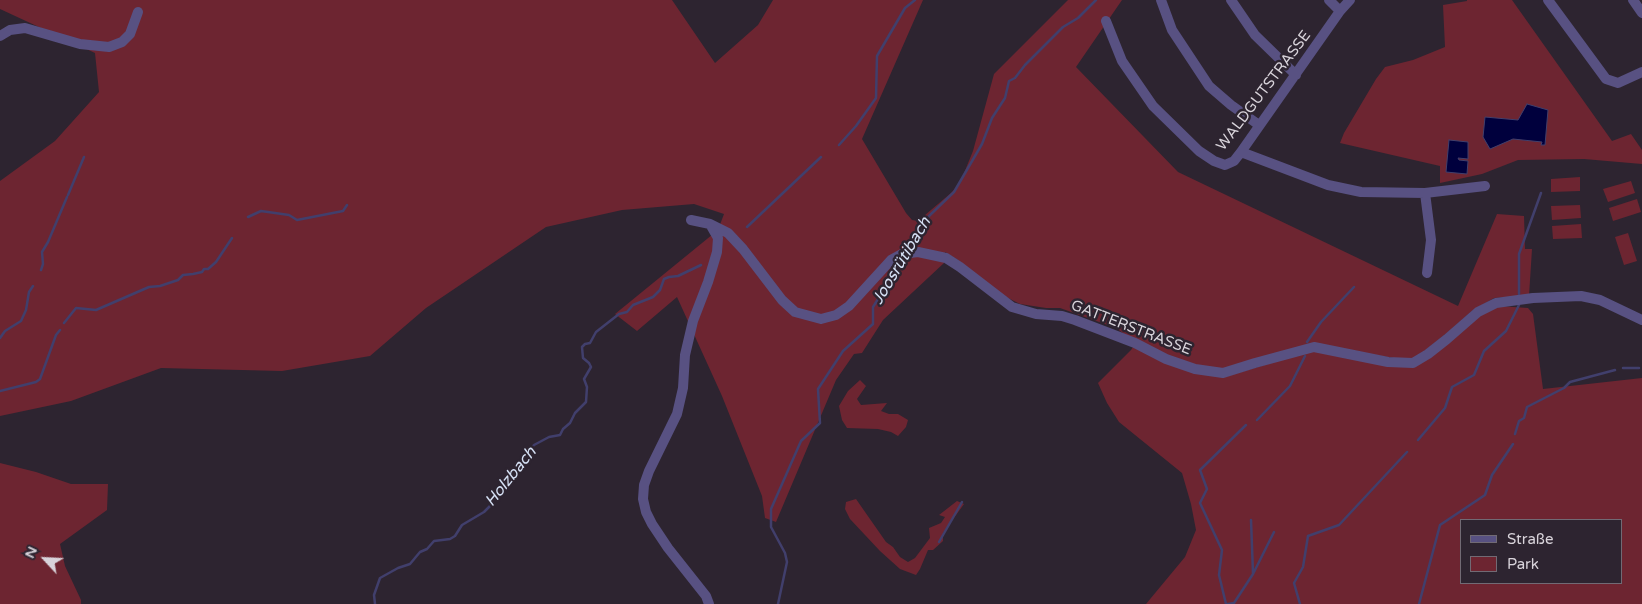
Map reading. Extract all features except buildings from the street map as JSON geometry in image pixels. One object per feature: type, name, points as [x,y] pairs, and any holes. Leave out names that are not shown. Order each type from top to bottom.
[{"type":"street","points":[[1161,0],[1172,30],[1209,86],[1237,110],[1259,125]]},
{"type":"street","points":[[1231,0],[1255,35],[1296,76]]},
{"type":"street","points":[[1329,0],[1340,11]]},
{"type":"street","name":"WALDGUTSTRASSE","points":[[1106,21],[1122,61],[1153,106],[1199,151],[1214,162],[1225,166],[1234,162],[1340,11],[1350,0]]},
{"type":"street","points":[[1548,0],[1606,79],[1618,83],[1642,72]]},
{"type":"street","points":[[1633,0],[1642,13]]},
{"type":"street","points":[[0,36],[10,30],[25,28],[80,44],[109,47],[122,42],[130,34],[138,12]]},
{"type":"street","points":[[1241,152],[1328,185],[1361,192],[1425,193],[1485,186]]},
{"type":"street","points":[[1425,193],[1431,240],[1427,273]]},
{"type":"street","name":"GATTERSTRASSE","points":[[691,220],[710,224],[728,233],[743,249],[782,300],[795,312],[822,319],[836,315],[849,306],[891,260],[907,253],[918,252],[946,258],[1012,307],[1036,314],[1062,316],[1075,320],[1135,343],[1166,359],[1195,369],[1223,373],[1255,362],[1314,347],[1388,362],[1413,363],[1448,339],[1478,312],[1496,303],[1533,298],[1581,296],[1600,300],[1642,320]]},
{"type":"street","points":[[709,604],[706,596],[668,548],[646,512],[643,499],[644,485],[649,471],[677,414],[683,388],[685,355],[693,321],[717,252],[718,238],[710,224]]},
{"type":"green space","points":[[0,0],[672,0],[715,63],[758,25],[773,0],[923,0],[862,139],[906,213],[912,220],[918,221],[960,183],[973,151],[994,74],[1068,0],[1122,0],[1076,67],[1178,172],[1458,306],[1497,214],[1524,216],[1525,249],[1532,249],[1529,296],[1494,298],[1472,311],[1412,361],[1313,345],[1222,371],[1194,367],[1135,342],[1116,328],[1060,308],[1020,304],[996,292],[958,260],[945,252],[944,263],[883,320],[862,353],[854,354],[836,380],[776,522],[765,518],[762,496],[722,396],[677,297],[637,331],[615,314],[718,230],[724,214],[694,204],[622,210],[546,227],[426,308],[370,356],[282,371],[161,368],[71,401],[0,416],[0,181],[55,141],[99,92],[95,53],[0,9]]},
{"type":"green space","points":[[1467,0],[1512,0],[1612,141],[1631,134],[1642,150],[1642,164],[1584,159],[1518,160],[1482,174],[1440,183],[1440,166],[1340,143],[1344,133],[1385,67],[1413,60],[1445,47],[1443,5]]},
{"type":"green space","points":[[1580,177],[1580,191],[1551,192],[1551,179]]},
{"type":"green space","points":[[1631,181],[1635,193],[1608,202],[1603,189]]},
{"type":"green space","points":[[1637,199],[1641,212],[1613,221],[1609,208]]},
{"type":"green space","points":[[1580,205],[1581,218],[1552,220],[1551,206]]},
{"type":"green space","points":[[1581,224],[1582,238],[1553,239],[1552,226]]},
{"type":"green space","points":[[1628,233],[1637,261],[1624,265],[1615,237]]},
{"type":"green space","points":[[1499,306],[1528,308],[1533,314],[1543,389],[1642,378],[1642,604],[1146,604],[1185,557],[1196,530],[1182,473],[1119,422],[1107,403],[1098,383],[1135,344],[1224,377],[1315,350],[1414,366],[1480,314]]},
{"type":"green space","points":[[860,380],[866,386],[857,399],[861,405],[887,403],[881,411],[889,414],[898,414],[908,420],[906,427],[898,436],[878,429],[847,428],[842,420],[839,406],[848,391]]},
{"type":"green space","points":[[0,463],[36,472],[71,484],[108,484],[107,510],[60,544],[65,566],[81,600],[81,604],[0,604]]},
{"type":"green space","points":[[856,499],[886,542],[893,547],[900,557],[908,562],[915,558],[930,538],[929,528],[941,523],[945,517],[939,515],[957,501],[964,504],[943,533],[943,541],[933,550],[928,550],[916,575],[900,569],[850,519],[845,509],[846,502]]},
{"type":"shaded area","points":[[1527,104],[1548,110],[1545,145],[1541,145],[1542,142],[1513,139],[1490,149],[1483,137],[1485,117],[1518,120]]},
{"type":"shaded area","points":[[1449,140],[1468,142],[1468,159],[1458,158],[1459,160],[1468,161],[1467,174],[1446,172]]},
{"type":"waterway","name":"Holzbach","points":[[839,145],[856,126],[876,98],[877,56],[905,8],[915,0]]},
{"type":"waterway","name":"Joosrütibach","points":[[908,251],[929,216],[954,192],[982,144],[992,118],[1005,98],[1009,81],[1015,78],[1025,65],[1063,27],[1078,18],[1096,0]]},
{"type":"waterway","points":[[68,195],[84,157]]},
{"type":"waterway","name":"Holzbach","points":[[747,227],[821,157]]},
{"type":"waterway","points":[[1519,294],[1519,254],[1541,193]]},
{"type":"waterway","points":[[41,270],[43,264],[42,252],[67,197]]},
{"type":"waterway","points":[[248,217],[261,211],[289,215],[297,220],[343,211],[347,205]]},
{"type":"waterway","points":[[64,323],[76,308],[96,310],[149,287],[160,286],[178,280],[183,275],[202,272],[204,269],[208,269],[216,262],[232,238]]},
{"type":"waterway","name":"Joosrütibach","points":[[778,604],[787,562],[785,553],[771,527],[771,509],[801,441],[820,423],[818,389],[843,351],[873,324],[873,307],[904,258]]},
{"type":"waterway","name":"Holzbach","points":[[375,604],[374,595],[380,578],[410,564],[420,552],[427,549],[434,541],[450,539],[455,536],[462,525],[484,512],[490,506],[493,497],[505,488],[523,458],[534,445],[549,437],[560,435],[563,429],[570,423],[575,413],[586,402],[587,387],[584,379],[591,367],[583,358],[582,347],[590,343],[596,332],[619,314],[627,312],[633,305],[653,297],[660,290],[664,279],[678,276],[701,265]]},
{"type":"waterway","points":[[0,338],[5,331],[21,321],[26,310],[29,292],[33,286]]},
{"type":"waterway","points":[[1307,342],[1321,322],[1354,287]]},
{"type":"waterway","points":[[1418,440],[1445,408],[1452,387],[1474,375],[1484,351],[1506,331],[1519,305]]},
{"type":"waterway","points":[[0,391],[36,382],[40,379],[56,335],[60,330]]},
{"type":"waterway","points":[[1257,420],[1290,386],[1305,356]]},
{"type":"waterway","points":[[1623,368],[1639,368]]},
{"type":"waterway","points":[[1515,434],[1519,421],[1524,418],[1527,407],[1564,388],[1570,382],[1615,370]]},
{"type":"waterway","points":[[1226,604],[1219,575],[1222,550],[1200,503],[1207,489],[1200,470],[1246,425]]},
{"type":"waterway","points":[[1419,604],[1440,525],[1485,495],[1492,475],[1513,444]]},
{"type":"waterway","points":[[1300,604],[1294,583],[1303,567],[1308,536],[1339,525],[1407,452]]},
{"type":"waterway","points":[[939,542],[962,502]]},
{"type":"waterway","points":[[1251,520],[1253,573]]},
{"type":"waterway","points":[[1228,604],[1234,603],[1253,574],[1274,532]]}]
